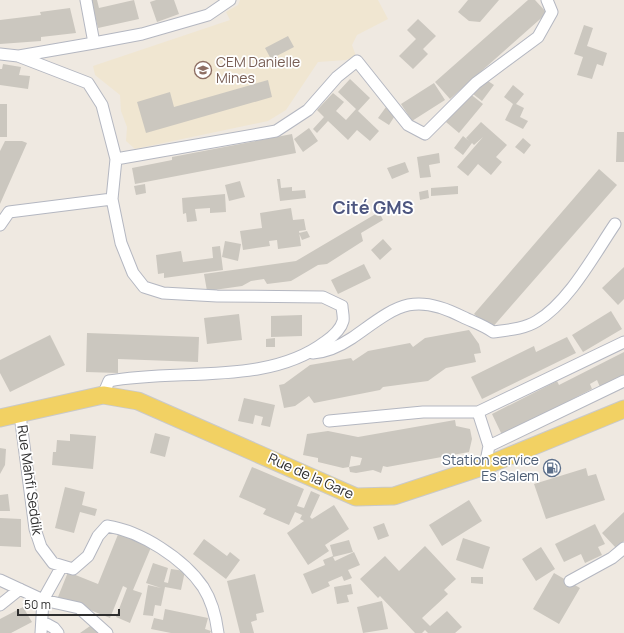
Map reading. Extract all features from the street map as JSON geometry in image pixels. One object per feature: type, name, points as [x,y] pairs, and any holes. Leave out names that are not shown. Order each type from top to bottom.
[{"type":"main road","name":"Rue de la Gare","points":[[0,418],[20,415],[103,394],[138,401],[356,497],[394,496],[485,466],[624,409]]},
{"type":"street","points":[[86,0],[94,43]]},
{"type":"street","points":[[18,56],[142,34],[208,15],[230,0]]},
{"type":"street","points":[[116,159],[276,131],[308,110],[337,77],[357,61],[408,125],[425,134],[476,83],[538,37],[552,12],[547,0]]},
{"type":"street","points":[[0,54],[18,56],[88,83],[102,105],[116,159],[112,199],[121,243],[132,273],[144,287],[163,293],[217,296],[323,297],[342,306],[343,321],[332,337],[312,352],[267,367],[212,375],[128,377],[109,381],[103,394]]},
{"type":"street","points":[[0,225],[9,212],[112,199]]},
{"type":"street","points":[[312,352],[321,352],[333,349],[399,306],[419,303],[435,305],[450,310],[470,321],[483,324],[493,332],[517,329],[536,322],[552,310],[564,297],[615,224]]},
{"type":"street","points":[[329,420],[423,412],[478,412],[624,342]]},
{"type":"street","points":[[489,446],[624,381]]},
{"type":"street","points":[[478,412],[489,446],[485,466]]},
{"type":"street","name":"Rue Mahfi Seddik","points":[[20,415],[35,529],[41,547],[53,563],[62,566]]},
{"type":"street","points":[[41,633],[43,622],[43,600],[62,566],[73,569],[88,556],[98,536],[107,526],[123,528],[155,545],[187,567],[204,588],[215,614],[218,633]]},
{"type":"street","points":[[570,581],[612,558],[624,548]]},
{"type":"street","points":[[0,580],[43,600],[79,608],[107,633]]},
{"type":"street","points":[[0,605],[20,589]]},
{"type":"street","points":[[43,622],[54,628],[58,633]]},
{"type":"shaded area","name":"CEM Danielle Mines","points":[[240,0],[378,0],[388,19],[357,35],[352,45],[356,56],[346,60],[318,62],[286,110],[268,121],[135,149],[126,141],[127,127],[121,111],[120,95],[95,75],[93,66],[230,20],[226,12],[238,5]]},
{"type":"building","points":[[91,0],[97,0],[99,8],[134,0],[139,19],[98,28]]},
{"type":"building","points":[[156,0],[174,0],[179,14],[157,22],[150,2]]},
{"type":"building","points":[[468,0],[499,0],[480,22],[469,21],[458,12]]},
{"type":"building","points":[[528,0],[535,0],[547,13],[450,99],[435,82]]},
{"type":"building","points":[[70,8],[76,33],[41,37],[41,41],[0,44],[0,20],[41,15],[40,12]]},
{"type":"building","points":[[418,19],[436,36],[423,49],[428,54],[413,69],[399,56],[416,39],[407,30]]},
{"type":"building","points":[[584,25],[593,28],[587,46],[607,53],[603,66],[597,64],[592,79],[577,75],[583,57],[574,54]]},
{"type":"building","points":[[288,36],[294,47],[271,59],[265,48]]},
{"type":"building","points":[[3,64],[21,67],[19,75],[30,76],[28,89],[0,85],[0,69],[2,69]]},
{"type":"building","points":[[350,79],[370,98],[358,111],[379,131],[370,141],[357,130],[348,140],[328,121],[317,133],[313,129],[324,117],[317,110],[333,93],[344,102],[336,111],[346,120],[356,109],[338,92]]},
{"type":"building","points":[[485,79],[494,85],[482,101],[473,94]]},
{"type":"building","points":[[268,80],[272,97],[146,133],[137,102],[170,92],[174,107]]},
{"type":"building","points":[[434,83],[445,100],[412,121],[401,104]]},
{"type":"building","points":[[513,85],[524,94],[516,104],[524,108],[520,117],[528,121],[523,129],[505,120],[513,104],[504,97]]},
{"type":"building","points":[[469,93],[483,104],[459,133],[446,122]]},
{"type":"building","points":[[0,104],[7,104],[7,137],[0,137]]},
{"type":"building","points":[[386,107],[396,114],[389,125],[378,118]]},
{"type":"building","points":[[481,122],[507,145],[496,157],[502,162],[491,175],[478,164],[468,176],[457,167],[483,137],[474,145],[472,143],[463,155],[454,148],[463,136],[469,141],[466,138]]},
{"type":"building","points":[[309,128],[318,141],[303,152],[294,139]]},
{"type":"building","points":[[617,132],[624,132],[624,162],[616,162]]},
{"type":"building","points":[[292,134],[296,153],[135,184],[132,168],[172,160],[172,157]]},
{"type":"building","points":[[523,138],[531,145],[524,154],[515,147]]},
{"type":"building","points":[[5,141],[22,141],[27,143],[0,204],[0,151]]},
{"type":"building","points":[[439,153],[440,163],[429,165],[431,177],[420,178],[417,157]]},
{"type":"building","points":[[405,162],[409,172],[392,179],[387,168]]},
{"type":"building","points":[[599,169],[617,185],[491,329],[474,314]]},
{"type":"building","points":[[277,179],[280,179],[281,188],[292,187],[292,191],[305,190],[306,198],[280,201]]},
{"type":"building","points":[[240,181],[245,197],[229,201],[225,185]]},
{"type":"building","points":[[145,184],[146,193],[136,195],[134,186]]},
{"type":"building","points":[[458,186],[458,194],[431,196],[431,188]]},
{"type":"building","points":[[428,190],[429,198],[420,200],[419,192]]},
{"type":"building","points":[[225,194],[226,212],[210,213],[210,208],[195,209],[197,221],[187,222],[186,213],[183,214],[182,198]]},
{"type":"building","points":[[291,208],[293,220],[304,219],[306,230],[299,231],[301,246],[278,249],[277,240],[269,241],[270,246],[243,250],[240,231],[262,228],[260,213]]},
{"type":"building","points":[[379,212],[383,220],[361,233],[363,241],[327,264],[318,265],[291,281],[267,284],[264,279],[251,281],[242,286],[207,291],[204,274],[296,261]]},
{"type":"building","points":[[307,231],[310,237],[302,240],[299,233]]},
{"type":"building","points":[[383,239],[392,249],[380,260],[371,250]]},
{"type":"building","points":[[225,241],[241,244],[238,261],[222,257]]},
{"type":"building","points":[[220,246],[223,270],[164,278],[164,273],[158,274],[156,255],[181,251],[183,262],[213,258],[212,247]]},
{"type":"building","points":[[364,264],[371,278],[338,294],[331,280]]},
{"type":"building","points":[[624,267],[624,299],[618,305],[602,288]]},
{"type":"building","points":[[611,311],[622,329],[583,352],[572,335]]},
{"type":"building","points":[[239,314],[242,340],[207,344],[204,318]]},
{"type":"building","points":[[302,315],[302,336],[271,337],[271,316]]},
{"type":"building","points":[[469,330],[479,344],[481,353],[474,354],[476,362],[446,368],[428,381],[383,387],[380,390],[314,403],[309,396],[295,406],[284,408],[279,385],[284,384],[310,365],[351,358],[353,361],[368,351],[410,343],[413,347],[425,338]]},
{"type":"building","points":[[87,333],[199,337],[198,362],[118,359],[118,373],[86,372]]},
{"type":"building","points":[[50,335],[65,365],[10,392],[0,373],[0,360]]},
{"type":"building","points":[[567,337],[576,353],[482,399],[471,377],[534,346],[536,352]]},
{"type":"building","points":[[275,338],[275,347],[266,347],[266,339]]},
{"type":"building","points":[[624,352],[624,375],[600,387],[597,380],[590,384],[592,389],[502,435],[492,414],[557,381],[559,385]]},
{"type":"building","points":[[244,398],[275,405],[270,427],[261,425],[263,417],[255,415],[253,424],[238,421]]},
{"type":"building","points":[[455,420],[456,426],[470,429],[472,439],[469,452],[387,467],[383,466],[381,473],[373,470],[356,473],[350,472],[349,467],[343,468],[318,462],[318,458],[303,455],[307,434],[328,431],[358,437]],"holes":[[[351,456],[362,458],[360,465],[349,467]]]},
{"type":"building","points":[[155,433],[170,437],[165,457],[150,453]]},
{"type":"building","points":[[70,434],[96,436],[93,469],[52,465],[53,452],[56,452],[57,440],[70,441]]},
{"type":"building","points":[[0,448],[6,449],[5,465],[0,474]]},
{"type":"building","points":[[252,467],[304,489],[297,506],[304,508],[311,491],[320,495],[310,517],[312,519],[334,505],[349,529],[325,545],[329,551],[308,565],[287,533],[304,521],[300,519],[302,515],[295,512],[289,525],[263,514],[266,509],[239,497]]},
{"type":"building","points":[[586,468],[588,476],[596,474],[605,500],[546,519],[534,484]]},
{"type":"building","points":[[65,487],[85,492],[82,505],[97,509],[95,516],[80,512],[74,533],[55,528]]},
{"type":"building","points":[[8,494],[10,511],[0,511],[0,495]]},
{"type":"building","points":[[469,500],[482,521],[442,546],[429,525]]},
{"type":"building","points":[[624,512],[624,541],[616,548],[602,533]]},
{"type":"building","points":[[0,518],[21,519],[21,547],[0,546]]},
{"type":"building","points":[[384,523],[389,536],[378,540],[373,527]]},
{"type":"building","points":[[595,524],[605,544],[598,547],[602,555],[585,563],[581,554],[564,562],[555,544]]},
{"type":"building","points":[[119,532],[152,545],[133,590],[142,593],[130,623],[116,617],[127,588],[123,586],[110,618],[58,597],[68,572],[98,584]]},
{"type":"building","points":[[463,538],[490,547],[483,569],[456,560]]},
{"type":"building","points":[[204,539],[227,556],[230,552],[240,560],[226,579],[193,554]]},
{"type":"building","points":[[349,540],[353,552],[333,557],[335,561],[354,552],[360,565],[348,570],[352,578],[344,581],[342,576],[328,582],[330,586],[312,594],[303,574],[325,565],[323,560],[333,556],[330,545]]},
{"type":"building","points":[[425,546],[456,579],[444,590],[448,594],[422,618],[430,626],[447,611],[462,627],[455,633],[428,633],[425,630],[422,633],[415,633],[380,596],[378,598],[360,579],[385,556],[399,571]]},
{"type":"building","points":[[541,547],[555,569],[536,581],[522,559]]},
{"type":"building","points":[[153,563],[168,568],[164,582],[168,583],[171,569],[185,571],[181,590],[165,587],[161,606],[155,605],[153,616],[143,615],[148,585],[161,588],[146,583]]},
{"type":"building","points":[[554,573],[580,588],[559,624],[533,609]]},
{"type":"building","points":[[255,574],[264,612],[256,614],[257,620],[251,622],[254,633],[240,633],[227,581]]},
{"type":"building","points":[[471,577],[483,577],[483,584],[471,583]]},
{"type":"building","points":[[351,584],[353,594],[347,595],[349,602],[337,604],[334,587]]},
{"type":"building","points":[[382,601],[388,629],[363,633],[357,607]]},
{"type":"building","points":[[23,607],[32,622],[11,633],[0,633],[0,619]]},
{"type":"building","points":[[165,609],[208,618],[205,629],[211,631],[210,633],[171,633],[151,629],[154,618],[163,620]]},
{"type":"building","points":[[93,624],[99,633],[80,633]]},
{"type":"place","name":"CEM Danielle Mines","points":[[203,70]]},
{"type":"place","name":"Station service Es Salem","points":[[552,468]]},
{"type":"district","name":"Cité GMS","points":[[373,208]]}]
